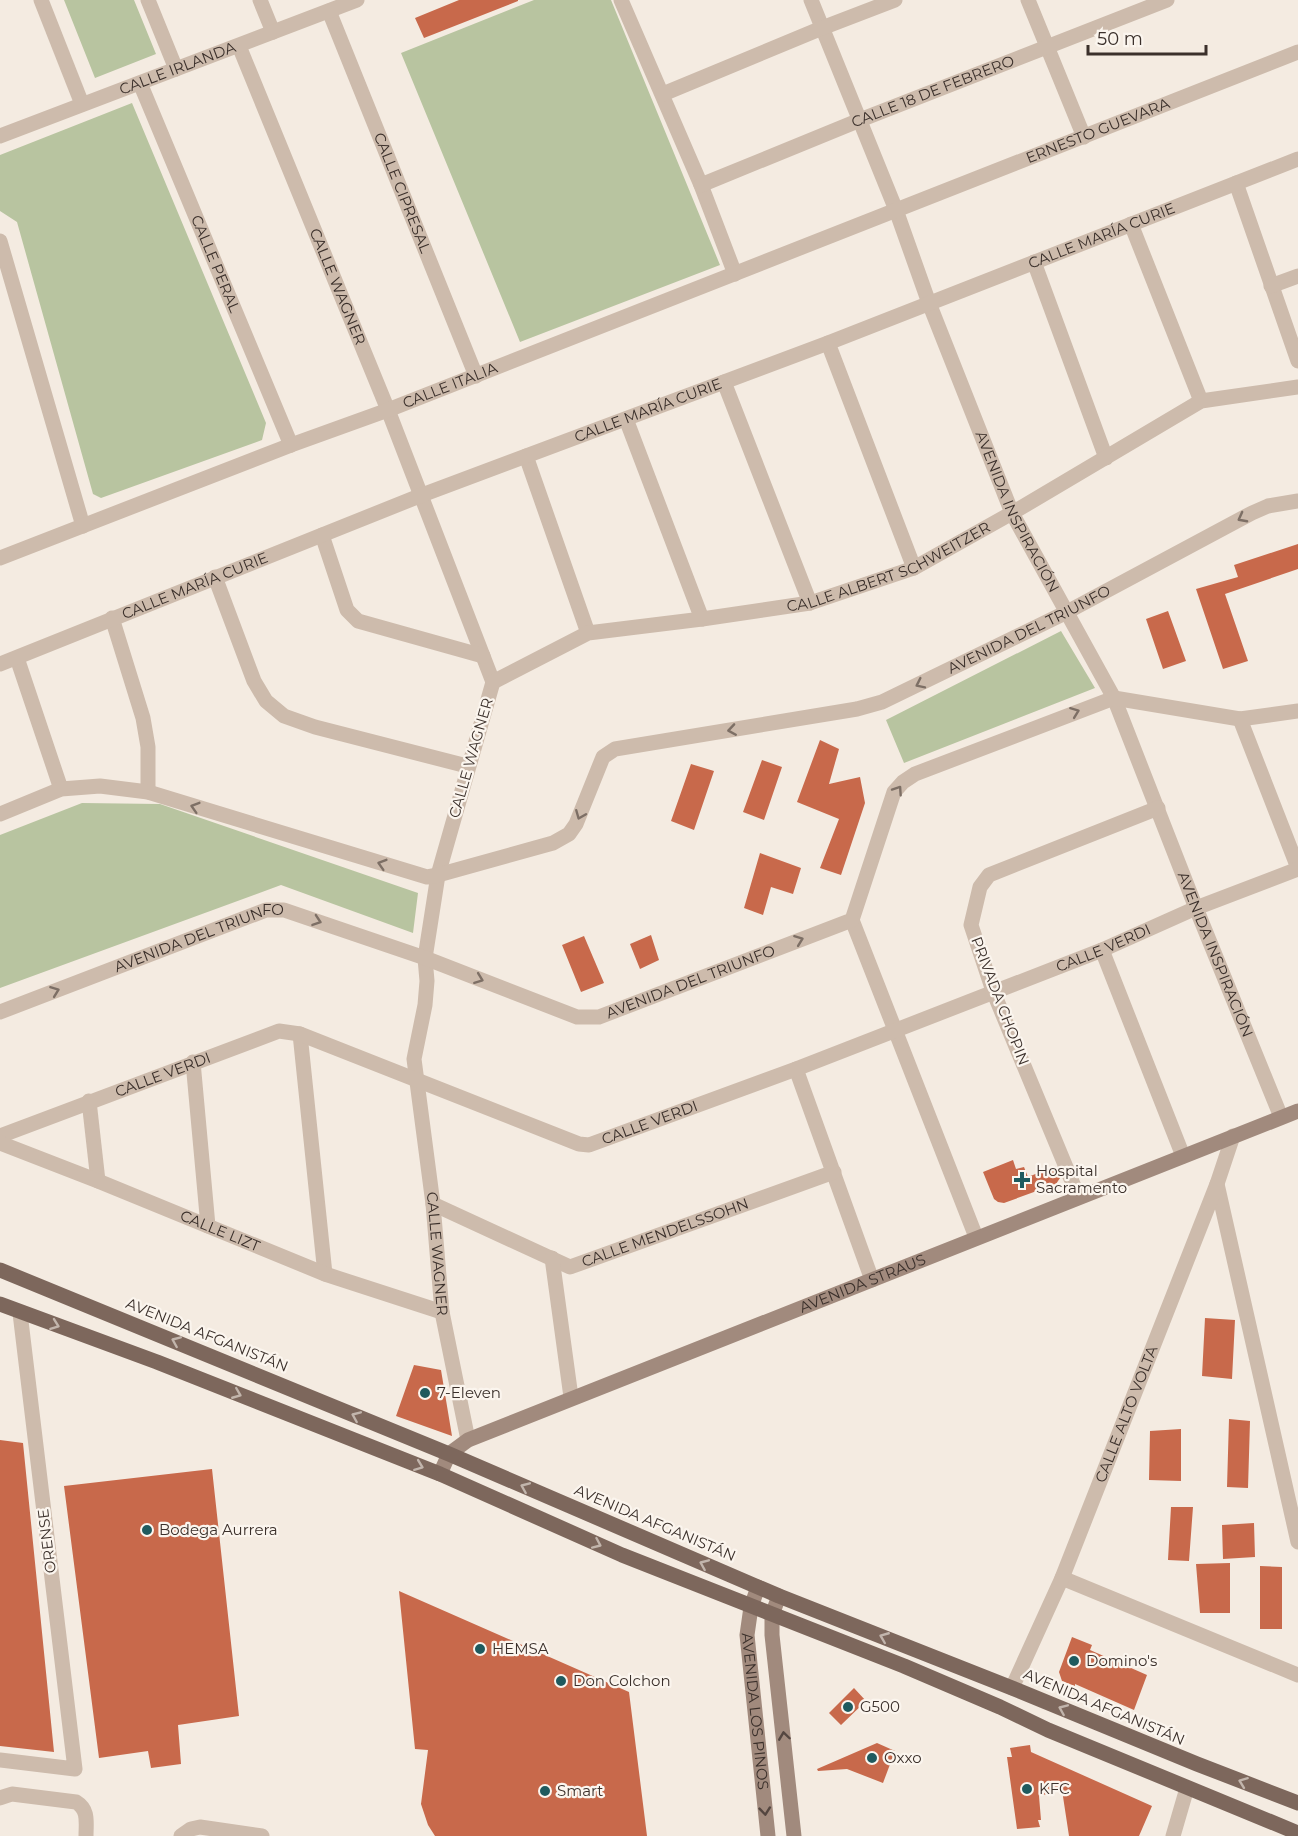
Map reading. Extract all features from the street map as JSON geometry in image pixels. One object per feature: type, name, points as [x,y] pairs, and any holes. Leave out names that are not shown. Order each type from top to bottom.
[{"type":"main road","name":"AVENIDA AFGANISTÁN","points":[[0,1270],[449,1454],[778,1596],[1298,1803]]},
{"type":"main road","points":[[0,1304],[157,1362],[440,1474],[622,1555],[904,1666],[1187,1788],[1298,1833]]},
{"type":"street","points":[[41,0],[82,104]]},
{"type":"street","points":[[148,0],[176,69]]},
{"type":"street","points":[[260,0],[273,32]]},
{"type":"street","name":"CALLE IRLANDA","points":[[0,136],[357,0]]},
{"type":"street","name":"AVENIDA INSPIRACIÓN","points":[[811,0],[896,210],[929,303],[1012,513],[1114,698],[1281,1117]]},
{"type":"street","points":[[663,94],[895,0]]},
{"type":"street","points":[[1028,0],[1084,137]]},
{"type":"street","name":"CALLE 18 DE FEBRERO","points":[[701,185],[1167,0]]},
{"type":"street","points":[[624,1],[701,185],[735,274]]},
{"type":"street","name":"CALLE CIPRESAL","points":[[329,11],[476,376]]},
{"type":"street","name":"CALLE WAGNER","points":[[239,46],[422,495],[493,682],[467,766],[438,874],[425,958],[427,981],[425,1005],[414,1059],[433,1204],[442,1312],[468,1440]]},
{"type":"street","name":"ERNESTO GUEVARA","points":[[896,210],[1298,52]]},
{"type":"street","name":"CALLE PERAL","points":[[140,83],[291,445]]},
{"type":"street","name":"CALLE MARÍA CURIE","points":[[0,664],[422,495],[828,343],[1298,159]]},
{"type":"street","points":[[1236,183],[1298,360]]},
{"type":"street","name":"CALLE ITALIA","points":[[0,558],[476,376],[896,210]]},
{"type":"street","points":[[1131,224],[1201,401]]},
{"type":"street","points":[[0,241],[83,526]]},
{"type":"street","points":[[1034,262],[1106,458]]},
{"type":"street","points":[[1271,286],[1298,276]]},
{"type":"street","points":[[828,343],[914,568]]},
{"type":"street","points":[[724,382],[810,603]]},
{"type":"street","name":"CALLE ALBERT SCHWEITZER","points":[[493,682],[588,633],[810,603],[914,568],[1201,401],[1298,387]]},
{"type":"street","points":[[626,419],[702,619]]},
{"type":"street","points":[[526,456],[588,633]]},
{"type":"street","name":"AVENIDA DEL TRIUNFO","points":[[0,814],[61,789],[100,786],[148,792],[426,877],[553,843],[569,834],[576,824],[603,757],[615,749],[857,709],[882,702],[1067,612],[1252,513],[1268,506],[1298,501]]},
{"type":"street","points":[[322,535],[347,610],[358,621],[483,656]]},
{"type":"street","points":[[215,577],[254,681],[266,701],[284,716],[315,727],[467,766]]},
{"type":"street","points":[[112,618],[143,718],[148,747],[148,792]]},
{"type":"street","points":[[17,658],[61,789]]},
{"type":"street","points":[[976,1237],[852,920],[894,792],[915,774],[1114,698],[1240,719],[1298,711]]},
{"type":"street","points":[[1240,719],[1298,868]]},
{"type":"street","name":"PRIVADA CHOPIN","points":[[1078,1196],[993,991],[971,925],[980,886],[988,875],[1158,808]]},
{"type":"street","name":"CALLE VERDI","points":[[0,1136],[279,1031],[300,1034],[579,1144],[589,1145],[796,1069],[1102,950],[1196,908],[1298,868]]},
{"type":"street","name":"AVENIDA DEL TRIUNFO","points":[[0,1012],[266,910],[284,910],[425,958],[577,1017],[586,1018],[599,1017],[852,920]]},
{"type":"street","points":[[1102,950],[1183,1156]]},
{"type":"street","points":[[300,1034],[325,1274]]},
{"type":"street","points":[[193,1062],[208,1226]]},
{"type":"street","points":[[796,1069],[872,1280]]},
{"type":"street","points":[[89,1101],[98,1180]]},
{"type":"street","name":"AVENIDA STRAUS","points":[[440,1474],[449,1454],[468,1440],[1078,1196],[1298,1111]]},
{"type":"street","name":"CALLE ALTO VOLTA","points":[[1012,1688],[1062,1578],[1217,1184],[1233,1136]]},
{"type":"street","name":"CALLE LIZT","points":[[0,1143],[98,1180],[325,1274],[442,1312]]},
{"type":"street","name":"CALLE MENDELSSOHN","points":[[433,1204],[570,1267],[834,1172]]},
{"type":"street","points":[[1217,1184],[1298,1542]]},
{"type":"street","points":[[552,1258],[571,1397]]},
{"type":"street","name":"ORENSE","points":[[0,1760],[75,1769],[20,1313]]},
{"type":"street","points":[[1062,1578],[1298,1675]]},
{"type":"street","name":"AVENIDA LOS PINOS","points":[[758,1587],[751,1606],[747,1635],[768,1836]]},
{"type":"street","name":"AVENIDA LOS PINOS","points":[[778,1596],[772,1615],[776,1675],[794,1836]]},
{"type":"street","points":[[1173,1836],[1187,1788]]},
{"type":"street","points":[[0,1798],[12,1794],[76,1802],[84,1808],[86,1813],[86,1836]]},
{"type":"street","points":[[181,1836],[191,1828],[200,1827],[262,1836]]},
{"type":"green space","points":[[64,0],[134,0],[156,54],[95,78]]},
{"type":"green space","points":[[534,0],[611,0],[720,265],[520,342],[401,53]]},
{"type":"green space","points":[[132,103],[266,423],[262,440],[101,498],[93,494],[17,222],[0,211],[0,155]]},
{"type":"green space","points":[[1061,631],[1095,688],[904,763],[886,720]]},
{"type":"green space","points":[[82,803],[160,804],[418,893],[413,933],[281,885],[0,988],[0,835]]},
{"type":"building","points":[[459,0],[518,1],[424,38],[415,18]]},
{"type":"building","points":[[1298,544],[1298,569],[1225,594],[1248,661],[1223,669],[1196,589],[1238,577],[1234,565]]},
{"type":"building","points":[[1168,611],[1186,661],[1163,669],[1146,619]]},
{"type":"building","points":[[820,740],[839,749],[829,784],[860,777],[865,803],[841,875],[820,868],[839,819],[797,802]]},
{"type":"building","points":[[762,760],[782,767],[764,820],[743,812]]},
{"type":"building","points":[[691,764],[714,771],[694,830],[671,821]]},
{"type":"building","points":[[760,853],[801,868],[793,894],[771,887],[763,915],[744,908]]},
{"type":"building","points":[[651,935],[659,960],[640,969],[630,944]]},
{"type":"building","points":[[584,936],[604,983],[581,992],[562,945]]},
{"type":"building","name":"Hospital Sacramento","points":[[1013,1160],[1016,1169],[1024,1167],[1028,1177],[1055,1166],[1060,1178],[1056,1184],[1004,1203],[998,1202],[994,1199],[983,1172]]},
{"type":"building","points":[[1205,1318],[1235,1320],[1232,1379],[1202,1376]]},
{"type":"building","name":"7-Eleven","points":[[414,1365],[441,1370],[452,1436],[396,1416]]},
{"type":"building","points":[[1229,1419],[1250,1421],[1248,1488],[1227,1487]]},
{"type":"building","points":[[1181,1429],[1181,1481],[1149,1480],[1150,1431]]},
{"type":"building","points":[[0,1440],[23,1443],[54,1752],[0,1746]]},
{"type":"building","points":[[212,1469],[239,1716],[178,1725],[181,1764],[151,1768],[148,1751],[99,1758],[64,1486]]},
{"type":"building","points":[[1171,1507],[1193,1507],[1189,1561],[1168,1560]]},
{"type":"building","points":[[1254,1523],[1255,1557],[1223,1559],[1222,1525]]},
{"type":"building","points":[[1230,1563],[1230,1613],[1200,1613],[1196,1564]]},
{"type":"building","points":[[1260,1566],[1282,1567],[1282,1629],[1260,1629]]},
{"type":"building","points":[[399,1591],[629,1692],[647,1836],[435,1836],[428,1825],[421,1804],[428,1750],[415,1749]]},
{"type":"building","points":[[1072,1637],[1092,1645],[1090,1650],[1147,1675],[1134,1710],[1075,1684],[1075,1686],[1062,1681],[1059,1672]]},
{"type":"building","name":"G500","points":[[854,1688],[866,1701],[841,1725],[829,1713]]},
{"type":"building","points":[[877,1743],[895,1751],[883,1783],[847,1769],[818,1771],[817,1769]]},
{"type":"building","points":[[1030,1745],[1031,1752],[1152,1806],[1139,1836],[1069,1836],[1062,1790],[1039,1796],[1040,1827],[1017,1829],[1007,1757],[1012,1757],[1010,1748]]},
{"type":"place","name":"Hospital Sacramento","points":[[1022,1180]]},
{"type":"place","name":"7-Eleven","points":[[425,1393]]},
{"type":"place","name":"Bodega Aurrera","points":[[147,1530]]},
{"type":"place","name":"HEMSA","points":[[480,1649]]},
{"type":"place","name":"Domino's","points":[[1074,1661]]},
{"type":"place","name":"Don Colchon","points":[[561,1681]]},
{"type":"place","name":"G500","points":[[848,1707]]},
{"type":"place","name":"Oxxo","points":[[872,1758]]},
{"type":"place","name":"KFC","points":[[1027,1789]]},
{"type":"place","name":"Smart","points":[[545,1791]]}]
